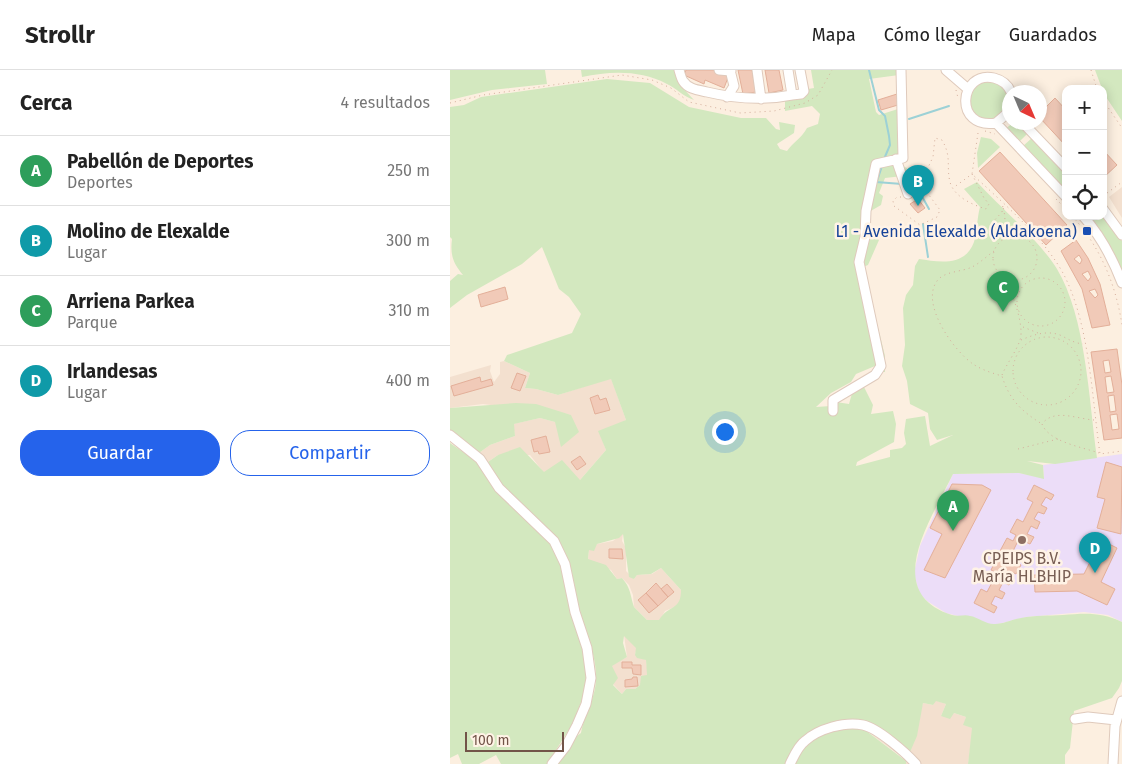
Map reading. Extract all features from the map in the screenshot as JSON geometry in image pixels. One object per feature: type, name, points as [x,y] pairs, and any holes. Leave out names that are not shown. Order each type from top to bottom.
[{"type":"street","points":[[679,70],[682,81],[690,88],[743,100],[761,100],[801,94],[804,91],[800,70]]},
{"type":"street","points":[[719,70],[730,71],[734,86],[727,97]]},
{"type":"street","points":[[757,70],[761,100]]},
{"type":"street","points":[[788,70],[792,95]]},
{"type":"street","points":[[832,411],[833,400],[875,375],[881,366],[859,262],[864,237],[866,211],[876,164],[903,158],[901,70]]},
{"type":"street","points":[[946,70],[968,89]]},
{"type":"street","points":[[1002,118],[996,123],[988,124],[973,118],[966,105],[968,89],[981,74],[999,74],[1006,85]]},
{"type":"street","points":[[996,123],[1062,193]]},
{"type":"street","points":[[1030,130],[1062,164]]},
{"type":"street","points":[[896,160],[908,194]]},
{"type":"street","points":[[1107,214],[1122,235]]},
{"type":"street","points":[[1086,220],[1113,259],[1122,282]]},
{"type":"street","points":[[450,435],[480,459],[499,488],[554,541],[565,564],[576,612],[587,648],[591,678],[588,697],[577,725],[566,746],[552,764]]},
{"type":"street","points":[[1113,764],[1116,720],[1122,701]]},
{"type":"street","points":[[1075,719],[1088,717],[1116,720]]},
{"type":"street","points":[[790,764],[803,742],[814,734],[844,724],[864,724],[874,729],[916,764]]},
{"type":"path","points":[[450,103],[483,95],[622,75],[652,80],[671,88],[689,102],[740,113],[774,111],[805,103],[818,95],[832,70]]},
{"type":"path","points":[[1091,70],[1097,85]]},
{"type":"path","points":[[954,84],[958,100]]},
{"type":"path","points":[[1107,106],[1122,128]]},
{"type":"path","points":[[978,130],[990,132],[1000,138]]},
{"type":"path","points":[[908,194],[908,199],[897,196],[893,201],[894,206],[920,225],[937,217],[940,210],[923,187],[932,157],[935,138],[942,140],[947,149],[950,181],[953,188],[972,205],[986,209],[989,204],[972,174],[978,133]]},
{"type":"path","points":[[900,173],[927,171]]},
{"type":"path","points":[[953,188],[972,174]]},
{"type":"path","points":[[972,174],[1044,248],[1065,278],[1079,318],[1100,454]]},
{"type":"path","points":[[1107,193],[1122,182]]},
{"type":"path","points":[[1053,195],[1062,205]]},
{"type":"path","points":[[1002,376],[973,364],[953,345],[938,319],[933,295],[938,279],[973,266],[994,251],[1003,240],[1005,217],[1003,205]]},
{"type":"path","points":[[1003,205],[1002,212],[992,223],[994,233],[1003,240]]},
{"type":"path","points":[[1075,220],[1089,238],[1107,270],[1118,300],[1122,325]]},
{"type":"path","points":[[997,269],[1002,275],[1016,279],[1029,274],[1037,262],[1035,248],[1030,242],[1017,236],[1003,240]]},
{"type":"path","points":[[994,251],[997,269],[1009,285],[1022,326],[1020,341],[1002,376],[1007,392],[1018,406],[1042,424],[1044,431],[1058,439],[1100,454],[1122,451]]},
{"type":"path","points":[[1039,278],[1054,282],[1064,293],[1066,300],[1065,307],[1058,320],[1042,327],[1030,324],[1022,318],[1016,304],[1017,296],[1025,284],[1039,278]]},
{"type":"path","points":[[1022,326],[1038,333],[1057,334],[1076,343],[1084,344]]},
{"type":"path","points":[[1020,341],[1038,333]]},
{"type":"path","points":[[1045,336],[1064,341],[1072,347],[1078,354],[1082,374],[1075,392],[1068,399],[1050,406],[1032,402],[1024,397],[1014,382],[1012,373],[1016,356],[1021,348],[1036,338],[1045,336]]},
{"type":"path","points":[[1042,424],[1047,417],[1056,414],[1095,420]]},
{"type":"path","points":[[1018,449],[1058,439]]},
{"type":"shaded area","points":[[1122,187],[1122,218],[1109,197]]},
{"type":"shaded area","points":[[504,361],[530,373],[525,388],[558,395],[611,378],[626,420],[601,436],[606,450],[580,480],[544,473],[530,455],[498,455],[488,462],[479,453],[490,445],[515,436],[513,424],[540,418],[555,422],[571,415],[483,404],[450,408],[450,377],[491,365],[490,371],[494,382],[500,374],[500,362]]},
{"type":"shaded area","name":"CPEIPS B.V. María HLBHIP","points":[[1122,454],[1122,622],[1108,615],[1084,612],[1027,617],[994,625],[946,613],[927,601],[919,593],[914,573],[920,546],[953,474],[1019,473],[1044,478],[1043,465]]},
{"type":"shaded area","points":[[623,533],[622,541],[626,548],[626,571],[634,579],[637,575],[652,574],[661,568],[681,590],[681,600],[677,606],[665,611],[660,620],[647,620],[634,607],[633,595],[629,585],[622,578],[617,579],[611,570],[588,560],[589,550],[597,544],[613,541]]},
{"type":"shaded area","points":[[624,635],[637,648],[635,654],[646,660],[647,675],[635,689],[626,689],[622,694],[613,684],[611,665],[627,657]]},
{"type":"shaded area","points":[[935,700],[946,704],[941,716],[954,713],[966,717],[964,725],[973,728],[968,764],[906,764],[906,760],[861,727],[839,729],[834,724],[841,720],[852,722],[920,713],[923,703],[933,705]]},
{"type":"green space","points":[[450,70],[545,70],[547,84],[492,90],[450,100]]},
{"type":"green space","points":[[581,70],[674,70],[680,85],[694,100],[657,79],[646,76],[615,73],[582,77]]},
{"type":"green space","points":[[811,70],[899,70],[899,75],[869,79],[876,112],[879,115],[898,109],[900,153],[896,156],[897,163],[907,168],[903,176],[885,178],[879,193],[883,196],[881,205],[869,212],[873,236],[879,240],[868,265],[863,267],[885,356],[885,372],[879,372],[875,366],[856,374],[851,382],[831,393],[816,407],[831,406],[836,402],[849,404],[853,390],[863,385],[873,405],[871,414],[893,411],[896,424],[894,442],[857,462],[856,466],[890,457],[890,450],[902,448],[906,444],[904,433],[906,419],[925,416],[930,446],[953,435],[937,440],[930,429],[928,413],[910,404],[907,381],[902,366],[905,345],[903,308],[906,295],[913,285],[915,266],[919,259],[951,261],[964,256],[970,250],[975,238],[980,207],[964,189],[977,182],[1040,247],[1057,269],[1067,289],[1085,360],[1097,458],[1055,464],[1027,461],[1043,465],[1044,479],[1019,473],[953,474],[924,532],[918,552],[915,572],[919,589],[931,604],[952,615],[968,615],[992,624],[1032,616],[1086,614],[1107,616],[1122,622],[1122,681],[1112,698],[1074,711],[1070,748],[1065,755],[1065,764],[968,764],[972,728],[963,725],[966,717],[954,713],[950,719],[941,716],[946,704],[936,701],[933,705],[923,703],[917,736],[910,752],[852,722],[841,720],[834,724],[839,729],[861,727],[906,761],[906,764],[555,764],[574,738],[581,733],[595,689],[596,669],[590,642],[580,617],[575,586],[566,554],[547,528],[501,484],[488,462],[498,455],[520,447],[544,472],[562,460],[580,480],[606,450],[598,431],[626,420],[611,379],[558,395],[525,388],[530,373],[504,361],[507,355],[572,333],[581,314],[569,297],[559,289],[542,247],[522,264],[467,295],[450,308],[450,281],[458,274],[463,275],[457,267],[451,250],[450,107],[464,105],[481,97],[607,79],[650,83],[689,107],[741,118],[766,118],[776,129],[780,130],[779,122],[795,125],[794,133],[777,144],[780,149],[787,151],[807,128],[818,124],[820,114],[812,106],[785,111],[785,101],[808,89],[814,88]],"holes":[[[623,534],[629,577],[634,579],[637,575],[651,574],[661,568],[681,590],[677,605],[659,620],[647,620],[634,607],[629,588],[622,578],[617,579],[606,565],[588,559],[589,550],[594,551],[597,544],[619,538]],[[624,636],[636,648],[635,655],[637,658],[646,660],[647,675],[641,676],[640,685],[635,689],[626,689],[622,694],[613,685],[618,678],[612,666],[627,657],[623,643]]]},
{"type":"green space","points":[[1095,70],[1122,70],[1122,121],[1107,98],[1107,85],[1101,85]]},
{"type":"green space","points":[[989,81],[1002,86],[1002,116],[989,121],[975,115],[969,101],[975,87]]},
{"type":"green space","points":[[1006,130],[1023,130],[1027,134],[1018,143]]},
{"type":"green space","points":[[981,137],[991,139],[1000,147],[978,168],[977,153]]},
{"type":"green space","points":[[1033,137],[1062,168],[1062,190],[1022,147]]},
{"type":"green space","points":[[1088,220],[1106,220],[1122,241],[1122,274]]},
{"type":"green space","points":[[516,403],[536,404],[571,415],[579,432],[561,447],[555,422],[540,418],[514,424],[515,436],[490,445],[479,453],[450,430],[450,408]]},
{"type":"green space","points":[[450,443],[479,463],[505,500],[549,541],[560,563],[584,653],[587,687],[572,725],[547,764],[501,764],[496,755],[479,764],[462,764],[458,754],[450,758]]},
{"type":"building","points":[[686,70],[716,70],[729,75],[724,88],[705,80],[704,84],[684,75]]},
{"type":"building","points":[[738,70],[752,70],[756,92],[743,94]]},
{"type":"building","points":[[765,70],[779,70],[783,90],[769,93]]},
{"type":"building","points":[[897,94],[898,105],[881,110],[878,100]]},
{"type":"building","points":[[1055,98],[1062,106],[1062,142],[1047,126],[1047,106]]},
{"type":"building","points":[[1000,152],[1067,225],[1046,245],[979,171]]},
{"type":"building","points":[[1107,154],[1117,165],[1107,174]]},
{"type":"building","points":[[918,199],[925,208],[918,213],[910,204]]},
{"type":"building","points":[[1076,240],[1088,258],[1100,284],[1110,325],[1092,328],[1082,289],[1061,251]],"holes":[[[1079,255],[1082,260],[1080,264],[1074,259]],[[1088,271],[1091,277],[1088,281],[1082,274]],[[1095,289],[1098,295],[1095,298],[1089,291]]]},
{"type":"building","points":[[505,287],[508,299],[481,307],[478,295]]},
{"type":"building","points":[[1117,349],[1122,385],[1122,438],[1104,440],[1091,352]],"holes":[[[1109,360],[1111,372],[1105,373],[1103,361]],[[1111,376],[1114,392],[1107,393],[1105,377]],[[1114,395],[1116,411],[1110,412],[1108,396]],[[1117,414],[1119,429],[1112,430],[1110,415]]]},
{"type":"building","points":[[517,373],[526,376],[520,391],[511,388]]},
{"type":"building","points":[[480,377],[481,382],[491,379],[493,385],[454,396],[451,386]]},
{"type":"building","points":[[598,395],[600,400],[606,398],[610,410],[595,414],[590,398]]},
{"type":"building","points":[[546,436],[550,452],[539,454],[538,451],[534,452],[531,440]]},
{"type":"building","points":[[580,456],[586,464],[577,470],[571,462]]},
{"type":"building","points":[[1106,462],[1122,467],[1121,534],[1097,528],[1105,499],[1097,497]]},
{"type":"building","points":[[952,484],[982,485],[991,490],[945,578],[924,570],[942,534],[930,528]]},
{"type":"building","points":[[1034,485],[1054,495],[1051,500],[1046,497],[1041,505],[1047,508],[1044,514],[1038,512],[1034,519],[1040,522],[1037,529],[1031,526],[1027,534],[1034,537],[1030,544],[1019,539],[1009,559],[1021,565],[1016,574],[1010,571],[1008,576],[1012,578],[1009,585],[1003,582],[999,590],[1005,593],[1002,599],[995,596],[991,604],[997,607],[994,613],[974,603],[981,589],[987,592],[997,573],[991,570],[998,556],[1004,559],[1006,554],[1000,551],[1007,538],[1013,541],[1016,535],[1010,532],[1017,519],[1023,522],[1033,502],[1027,499]]},
{"type":"building","points":[[1101,540],[1117,548],[1101,582],[1115,589],[1107,605],[1077,591],[1035,592],[1034,575],[1084,574]]},
{"type":"building","points":[[609,549],[622,549],[623,559],[609,558]]},
{"type":"building","points":[[656,583],[668,597],[658,606],[646,593]]},
{"type":"building","points":[[667,584],[674,592],[668,597],[661,589]]},
{"type":"building","points":[[646,593],[658,606],[649,613],[638,600]]},
{"type":"building","points":[[622,662],[632,662],[632,665],[641,665],[641,675],[633,674],[632,668],[622,668]]},
{"type":"building","points":[[637,677],[638,686],[625,687],[625,680],[632,679]]},
{"type":"waterway","points":[[869,70],[879,110],[885,116],[889,136],[890,145],[884,159]]},
{"type":"waterway","points":[[909,119],[949,106]]},
{"type":"waterway","points":[[877,181],[882,166]]},
{"type":"waterway","points":[[876,182],[902,184]]},
{"type":"waterway","points":[[909,185],[919,191],[929,209]]},
{"type":"waterway","points":[[923,224],[928,257]]},
{"type":"place","name":"Molino de Elexalde","points":[[918,206]]},
{"type":"place","name":"L1 - Avenida Elexalde (Aldakoena)","points":[[1087,231]]},
{"type":"place","name":"Arriena Parkea","points":[[1003,312]]},
{"type":"place","name":"Pabellón de Deportes","points":[[953,531]]},
{"type":"place","name":"CPEIPS B.V. María HLBHIP","points":[[1022,540]]},
{"type":"place","name":"Irlandesas","points":[[1095,573]]}]
